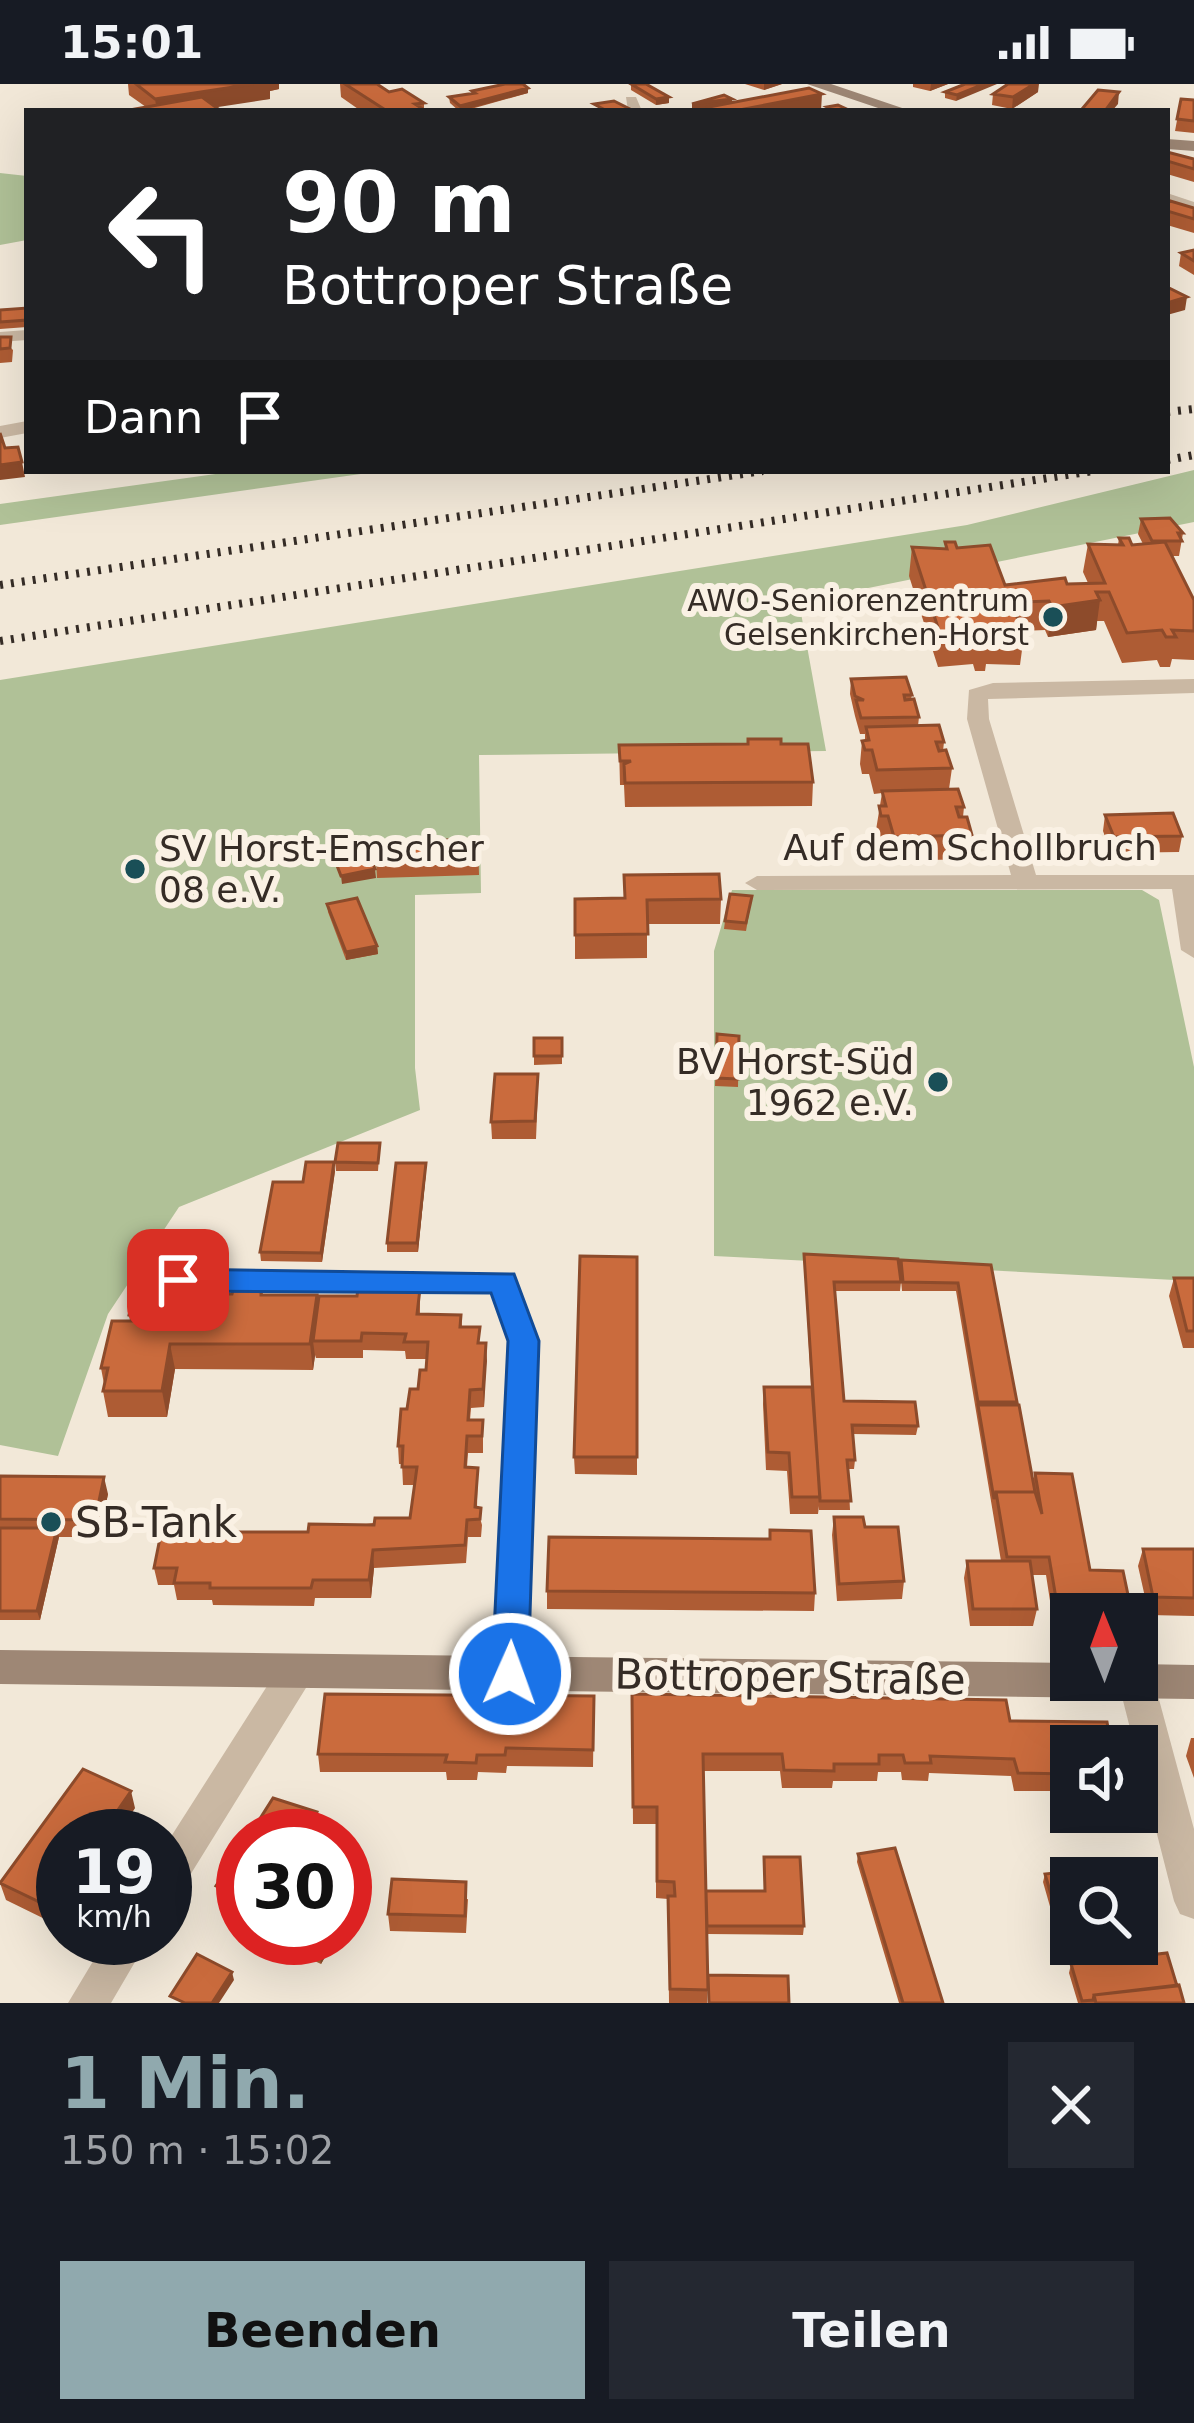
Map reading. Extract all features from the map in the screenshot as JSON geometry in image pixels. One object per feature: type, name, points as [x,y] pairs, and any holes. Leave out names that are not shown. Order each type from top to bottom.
[{"type":"main road","points":[[815,84],[893,108]]},
{"type":"main road","points":[[840,84],[915,108]]},
{"type":"main road","name":"Bottroper Straße","points":[[0,1667],[1050,1680]]},
{"type":"main road","points":[[1158,1681],[1194,1682]]},
{"type":"street","points":[[1026,884],[974,704],[977,695],[993,690],[1194,686]]},
{"type":"street","name":"Auf dem Schollbruch","points":[[758,883],[1188,882],[1194,950]]},
{"type":"street","points":[[178,1280],[503,1282],[524,1341],[510,1674]]},
{"type":"street","points":[[192,1837],[296,1672]]},
{"type":"street","points":[[1141,1701],[1194,1900]]},
{"type":"street","points":[[88,2003],[112,1965]]},
{"type":"green space","points":[[0,173],[24,176],[24,241],[0,245]]},
{"type":"green space","points":[[1194,470],[1194,522],[799,602],[826,751],[479,755],[481,893],[415,895],[415,1068],[420,1110],[179,1207],[108,1314],[58,1456],[0,1445],[0,680],[967,525]]},
{"type":"green space","points":[[215,474],[361,474],[0,525],[0,504]]},
{"type":"green space","name":"BV Horst-Süd 1962 e.V.","points":[[732,890],[1142,890],[1159,900],[1194,1067],[1194,1281],[714,1256],[714,951]]},
{"type":"building","points":[[136,84],[253,84],[155,99]]},
{"type":"building","points":[[345,84],[377,84],[389,92],[402,89],[424,103],[415,104],[421,108],[382,108]]},
{"type":"building","points":[[505,84],[528,88],[460,106],[449,97],[475,93],[472,91]]},
{"type":"building","points":[[631,84],[646,84],[669,97],[656,99]]},
{"type":"building","points":[[965,84],[984,84],[957,95],[945,92]]},
{"type":"building","points":[[1008,84],[1034,84],[1013,97],[993,94]]},
{"type":"building","points":[[809,88],[822,94],[750,108],[709,107]]},
{"type":"building","points":[[1098,90],[1119,92],[1107,108],[1083,108]]},
{"type":"building","points":[[724,95],[732,99],[692,104]]},
{"type":"building","points":[[202,97],[217,108],[141,108]]},
{"type":"building","points":[[1181,99],[1194,100],[1194,121],[1177,119]]},
{"type":"building","points":[[614,101],[628,108],[601,108],[594,104]]},
{"type":"building","points":[[1170,153],[1194,159],[1194,169],[1170,162]]},
{"type":"building","points":[[1170,201],[1194,208],[1194,219],[1170,212]]},
{"type":"building","points":[[1170,288],[1187,297],[1170,302]]},
{"type":"building","points":[[24,308],[24,320],[0,322],[0,310]]},
{"type":"building","points":[[0,337],[11,337],[10,348],[0,349]]},
{"type":"building","points":[[0,433],[5,448],[18,447],[22,462],[0,465]]},
{"type":"building","points":[[1170,518],[1183,533],[1178,533],[1182,541],[1152,541],[1141,519]]},
{"type":"building","points":[[1119,538],[1129,538],[1132,545],[1165,542],[1194,600],[1194,631],[1172,630],[1176,637],[1166,637],[1162,630],[1127,633],[1109,592],[1096,592],[1100,600],[1052,607],[1049,601],[1023,602],[1020,593],[1008,594],[1024,635],[987,634],[989,641],[979,642],[976,634],[941,637],[912,547],[947,549],[945,542],[955,542],[957,548],[990,545],[1005,585],[1065,578],[1067,584],[1105,583],[1088,544],[1123,545]]},
{"type":"building","points":[[906,677],[912,695],[904,695],[905,700],[914,699],[919,717],[861,718],[856,700],[864,700],[855,696],[851,679]]},
{"type":"building","points":[[939,725],[944,742],[936,742],[939,751],[946,750],[952,768],[877,770],[872,750],[865,750],[862,741],[869,740],[866,727]]},
{"type":"building","points":[[748,739],[808,744],[813,782],[625,783],[624,764],[631,761],[620,761],[619,745],[748,744]]},
{"type":"building","points":[[958,789],[964,807],[956,807],[959,817],[967,817],[972,835],[894,837],[888,816],[881,816],[879,806],[886,806],[882,791]]},
{"type":"building","points":[[1173,813],[1182,836],[1114,837],[1105,815]]},
{"type":"building","points":[[478,839],[478,859],[376,861],[377,842]]},
{"type":"building","points":[[369,855],[375,869],[341,876],[336,863]]},
{"type":"building","points":[[719,874],[721,899],[647,900],[648,934],[575,935],[575,899],[625,898],[624,875]]},
{"type":"building","points":[[730,894],[752,896],[746,923],[725,921]]},
{"type":"building","points":[[357,898],[377,946],[346,952],[327,904]]},
{"type":"building","points":[[717,1034],[739,1036],[738,1079],[716,1078]]},
{"type":"building","points":[[534,1038],[562,1038],[562,1056],[534,1056]]},
{"type":"building","points":[[495,1074],[538,1074],[535,1121],[491,1122]]},
{"type":"building","points":[[338,1143],[380,1143],[378,1163],[335,1162]]},
{"type":"building","points":[[306,1162],[334,1162],[321,1253],[260,1252],[273,1182],[303,1182]]},
{"type":"building","points":[[396,1163],[426,1163],[417,1243],[387,1243]]},
{"type":"building","points":[[804,1254],[898,1259],[901,1282],[834,1282],[844,1401],[915,1402],[918,1426],[852,1425],[855,1460],[847,1460],[851,1501],[820,1501]]},
{"type":"building","points":[[580,1256],[637,1257],[637,1457],[574,1457]]},
{"type":"building","points":[[901,1260],[991,1265],[1017,1402],[978,1402],[958,1283],[903,1282]]},
{"type":"building","points":[[1174,1278],[1194,1278],[1194,1331],[1187,1331]]},
{"type":"building","points":[[151,1279],[193,1279],[189,1294],[232,1294],[235,1283],[261,1283],[261,1295],[317,1295],[310,1344],[170,1344],[162,1391],[103,1391],[108,1368],[101,1368],[112,1321],[133,1321],[134,1316],[129,1315],[134,1293],[147,1293]]},
{"type":"building","points":[[358,1288],[420,1289],[417,1314],[461,1315],[460,1327],[480,1327],[478,1343],[486,1343],[483,1389],[470,1390],[468,1420],[483,1420],[482,1436],[467,1436],[465,1467],[478,1468],[475,1507],[481,1508],[480,1519],[467,1520],[465,1545],[373,1550],[369,1580],[313,1580],[311,1588],[210,1588],[210,1583],[174,1583],[177,1568],[154,1568],[161,1533],[182,1534],[185,1520],[231,1521],[229,1532],[308,1532],[309,1524],[374,1525],[375,1518],[410,1518],[417,1467],[402,1467],[403,1446],[398,1446],[401,1409],[407,1409],[410,1389],[418,1389],[420,1370],[426,1370],[428,1342],[404,1342],[406,1334],[362,1333],[361,1341],[313,1341],[319,1296],[357,1296]]},
{"type":"building","points":[[764,1387],[812,1387],[820,1497],[792,1497],[789,1453],[768,1452]]},
{"type":"building","points":[[978,1405],[1019,1405],[1035,1492],[996,1492],[994,1499]]},
{"type":"building","points":[[1035,1473],[1072,1474],[1090,1570],[1123,1571],[1128,1593],[1055,1593],[1049,1557],[1007,1557],[996,1492],[1035,1492],[1042,1514]]},
{"type":"building","points":[[0,1476],[104,1477],[95,1520],[0,1519]]},
{"type":"building","points":[[834,1517],[863,1517],[865,1527],[898,1527],[904,1581],[839,1584]]},
{"type":"building","points":[[0,1528],[57,1528],[37,1611],[0,1611]]},
{"type":"building","points":[[770,1530],[811,1531],[815,1593],[547,1591],[549,1537],[770,1539]]},
{"type":"building","points":[[1143,1549],[1194,1549],[1194,1598],[1152,1593]]},
{"type":"building","points":[[967,1561],[1030,1561],[1037,1609],[973,1609]]},
{"type":"building","points":[[325,1694],[594,1696],[593,1750],[506,1748],[505,1755],[477,1755],[476,1763],[445,1762],[447,1755],[318,1754]]},
{"type":"building","points":[[632,1694],[1006,1700],[1010,1721],[1107,1722],[1050,1725],[1050,1774],[1018,1773],[1014,1759],[930,1756],[931,1763],[905,1763],[903,1755],[879,1755],[879,1764],[834,1764],[834,1771],[784,1770],[782,1754],[703,1754],[708,1990],[670,1989],[668,1896],[675,1896],[674,1882],[657,1881],[657,1807],[633,1807]]},
{"type":"building","points":[[83,1769],[131,1791],[119,1809],[54,1809]]},
{"type":"building","points":[[273,1798],[308,1809],[266,1809]]},
{"type":"building","points":[[36,1834],[36,1900],[0,1883]]},
{"type":"building","points":[[895,1848],[943,2003],[903,2003],[858,1854]]},
{"type":"building","points":[[764,1857],[800,1857],[804,1926],[707,1926],[706,1891],[765,1891]]},
{"type":"building","points":[[392,1879],[466,1882],[465,1916],[388,1914]]},
{"type":"building","points":[[1167,1953],[1177,1986],[1094,1995],[1093,2000],[1082,2001],[1071,1965],[1158,1965],[1158,1954]]},
{"type":"building","points":[[197,1954],[232,1972],[212,2003],[185,2003],[170,1996]]},
{"type":"building","points":[[708,1975],[788,1976],[789,2003],[709,2003]]},
{"type":"building","points":[[1179,1985],[1184,2003],[1096,2003],[1094,1995]]},
{"type":"railway","points":[[1170,412],[1194,409]]},
{"type":"railway","points":[[1170,459],[1194,455]]},
{"type":"railway","points":[[0,585],[743,474]]},
{"type":"railway","points":[[0,641],[1074,474]]},
{"type":"place","name":"AWO-Seniorenzentrum Gelsenkirchen-Horst","points":[[1053,617]]},
{"type":"place","name":"SV Horst-Emscher 08 e.V.","points":[[135,869]]},
{"type":"place","name":"BV Horst-Süd 1962 e.V.","points":[[938,1082]]},
{"type":"place","name":"SB-Tank","points":[[51,1522]]},
{"type":"route","points":[[178,1280],[503,1282],[524,1341],[510,1674]]}]
